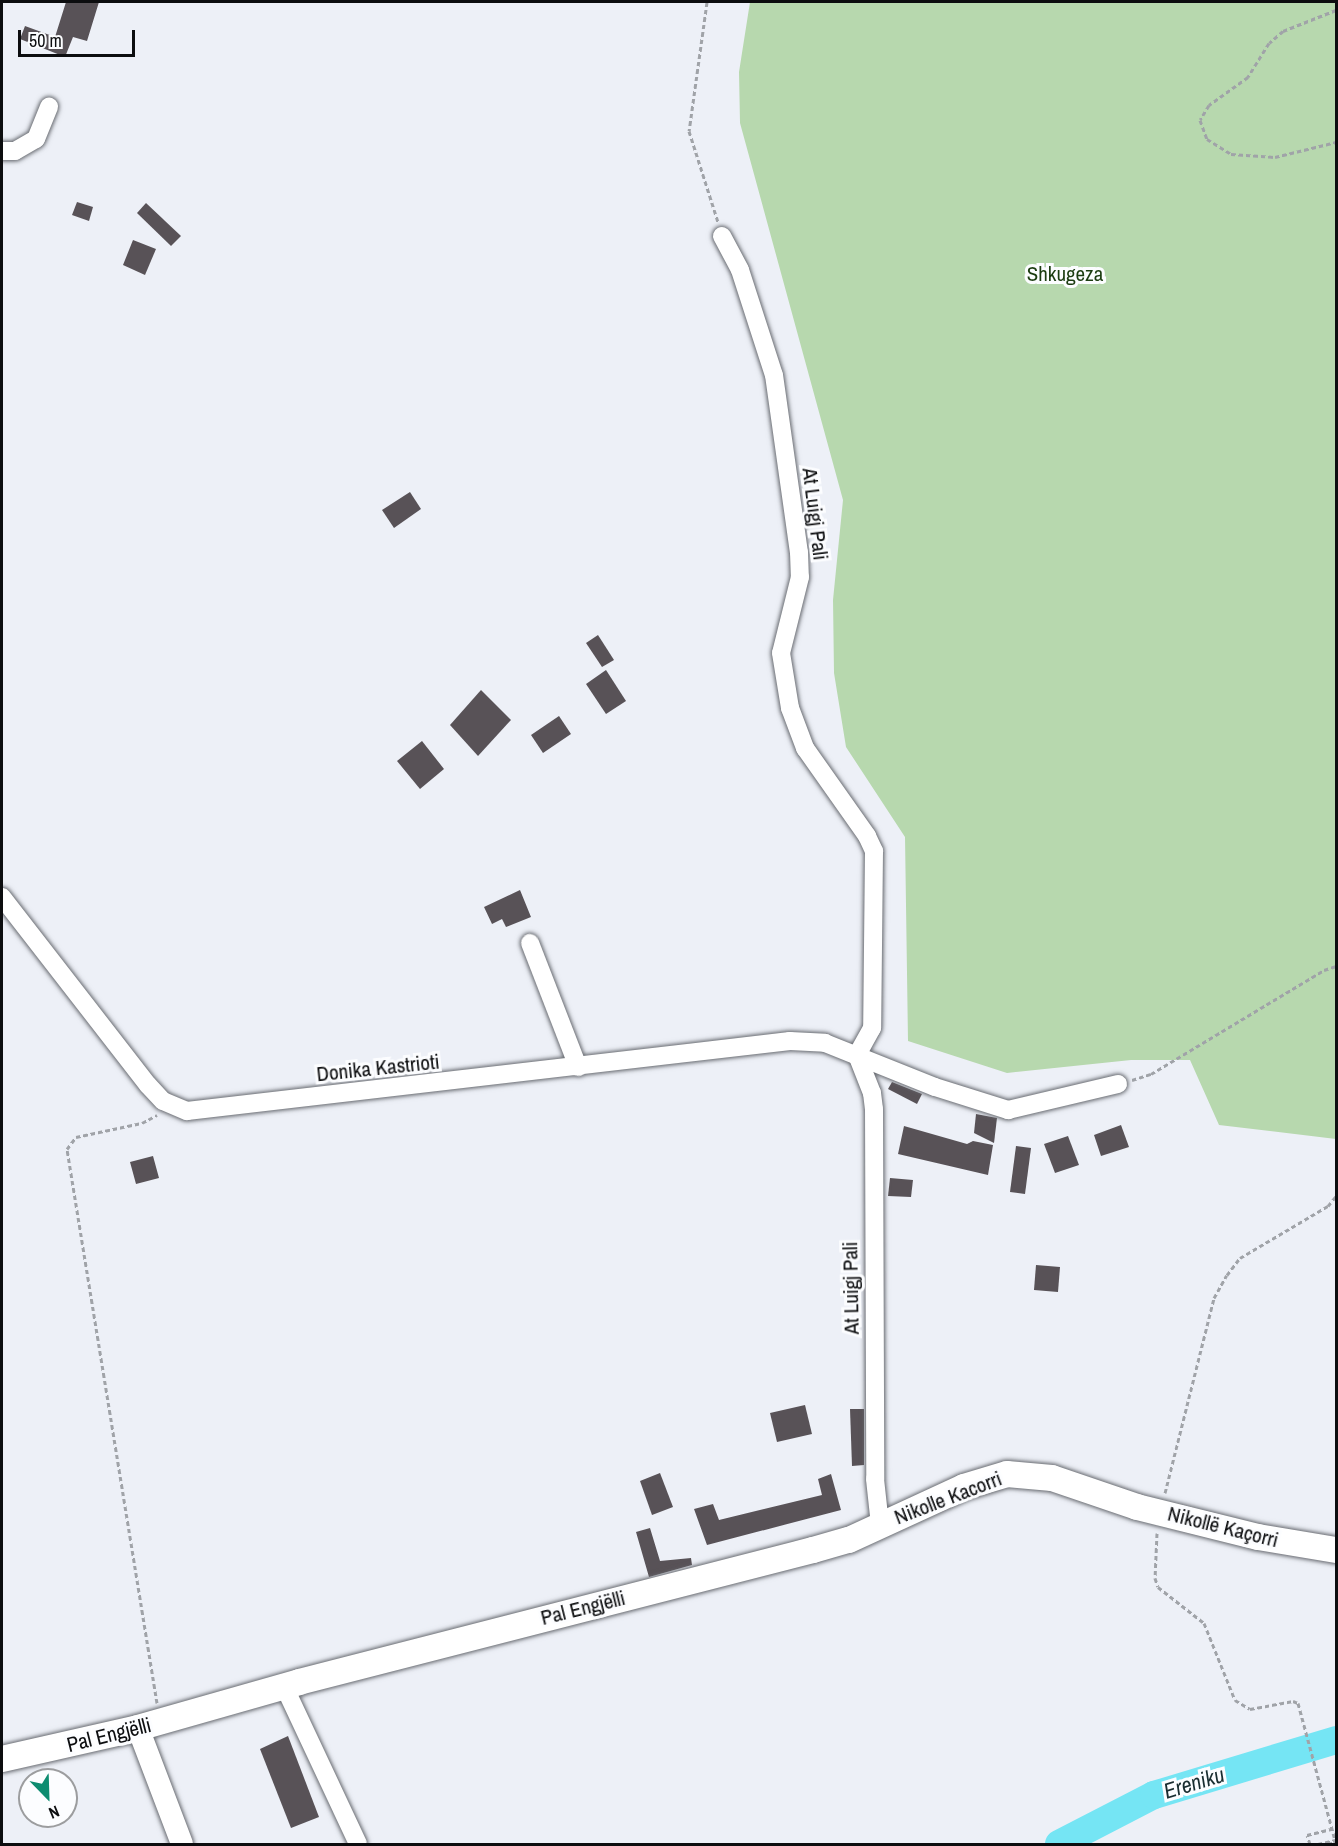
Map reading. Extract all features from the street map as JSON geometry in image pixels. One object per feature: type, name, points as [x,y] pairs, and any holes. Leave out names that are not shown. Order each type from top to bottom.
[{"type":"main road","name":"Nikolle Kacorri","points":[[880,1525],[987,1478],[1028,1473],[1052,1478],[1111,1498]]},
{"type":"main road","name":"Nikollë Kaçorri","points":[[1111,1498],[1258,1537],[1336,1550]]},
{"type":"main road","name":"Pal Engjëlli","points":[[2,1759],[138,1728],[813,1550],[880,1525]]},
{"type":"street","points":[[2,152],[15,151],[36,139],[50,107]]},
{"type":"street","name":"At Luigj Pali","points":[[723,236],[740,270],[774,375],[799,552],[800,577],[781,653],[790,708],[805,748],[867,836],[873,851],[872,1028],[857,1055],[874,1109],[875,1479],[880,1525]]},
{"type":"street","points":[[2,897],[147,1085],[175,1106]]},
{"type":"street","points":[[530,943],[579,1066]]},
{"type":"street","name":"Donika Kastrioti","points":[[175,1106],[187,1111],[790,1041],[825,1043],[857,1055]]},
{"type":"street","points":[[857,1055],[935,1087],[1008,1110],[1118,1084]]},
{"type":"street","points":[[285,1688],[358,1845]]},
{"type":"street","points":[[138,1728],[182,1845]]},
{"type":"path","points":[[707,2],[689,131],[723,236]]},
{"type":"path","points":[[1336,9],[1283,31],[1269,44],[1248,77],[1209,105],[1200,120],[1207,139],[1231,154],[1275,157],[1336,142]]},
{"type":"path","points":[[1118,1084],[1151,1074],[1324,970],[1336,966]]},
{"type":"path","points":[[162,1721],[67,1149],[68,1142],[76,1137],[142,1124],[175,1106]]},
{"type":"path","points":[[1164,1496],[1214,1298],[1227,1275],[1240,1258],[1328,1206],[1336,1196]]},
{"type":"path","points":[[1157,1528],[1155,1578],[1158,1587],[1204,1623],[1235,1700],[1250,1709],[1293,1701],[1300,1709],[1335,1828],[1336,1842]]},
{"type":"path","points":[[1310,1845],[1307,1835],[1335,1828]]},
{"type":"path","points":[[1318,1845],[1336,1842]]},
{"type":"path","points":[[1328,1845],[1336,1842]]},
{"type":"green space","name":"Shkugeza","points":[[750,2],[1336,2],[1336,1139],[1219,1125],[1190,1060],[1131,1060],[1007,1073],[908,1041],[905,837],[846,747],[834,673],[833,600],[843,500],[740,123],[739,72]]},
{"type":"building","points":[[66,2],[99,2],[87,41],[73,37],[65,57],[20,39],[25,26],[55,37]]},
{"type":"building","points":[[77,202],[93,207],[89,221],[72,215]]},
{"type":"building","points":[[146,203],[181,236],[171,246],[137,213]]},
{"type":"building","points":[[133,240],[156,249],[145,275],[123,265]]},
{"type":"building","points":[[410,492],[421,509],[394,528],[382,510]]},
{"type":"building","points":[[598,635],[614,660],[602,667],[586,643]]},
{"type":"building","points":[[606,670],[626,701],[606,714],[586,684]]},
{"type":"building","points":[[481,690],[511,720],[478,756],[450,725]]},
{"type":"building","points":[[559,716],[571,734],[543,753],[531,735]]},
{"type":"building","points":[[422,741],[444,769],[420,789],[397,761]]},
{"type":"building","points":[[520,890],[531,917],[506,927],[502,919],[492,924],[484,907]]},
{"type":"building","points":[[892,1082],[922,1094],[917,1104],[888,1089]]},
{"type":"building","points":[[976,1114],[997,1118],[994,1143],[974,1133]]},
{"type":"building","points":[[1121,1125],[1129,1147],[1101,1156],[1094,1135]]},
{"type":"building","points":[[904,1126],[967,1144],[973,1141],[993,1145],[988,1175],[898,1154]]},
{"type":"building","points":[[1068,1136],[1079,1165],[1055,1173],[1044,1144]]},
{"type":"building","points":[[1016,1146],[1031,1148],[1025,1194],[1010,1192]]},
{"type":"building","points":[[153,1156],[159,1178],[136,1184],[130,1162]]},
{"type":"building","points":[[890,1178],[913,1180],[911,1197],[888,1196]]},
{"type":"building","points":[[1036,1265],[1060,1267],[1058,1292],[1034,1290]]},
{"type":"building","points":[[805,1405],[812,1434],[777,1442],[770,1413]]},
{"type":"building","points":[[850,1409],[864,1409],[864,1465],[852,1466]]},
{"type":"building","points":[[660,1473],[673,1507],[652,1515],[640,1481]]},
{"type":"building","points":[[831,1474],[841,1510],[707,1545],[694,1509],[713,1504],[719,1520],[822,1495],[818,1479]]},
{"type":"building","points":[[650,1528],[660,1561],[691,1558],[692,1565],[649,1577],[636,1532]]},
{"type":"building","points":[[288,1736],[319,1817],[291,1828],[260,1749]]},
{"type":"waterway","name":"Ereniku","points":[[1059,1844],[1154,1795],[1336,1740]]}]
